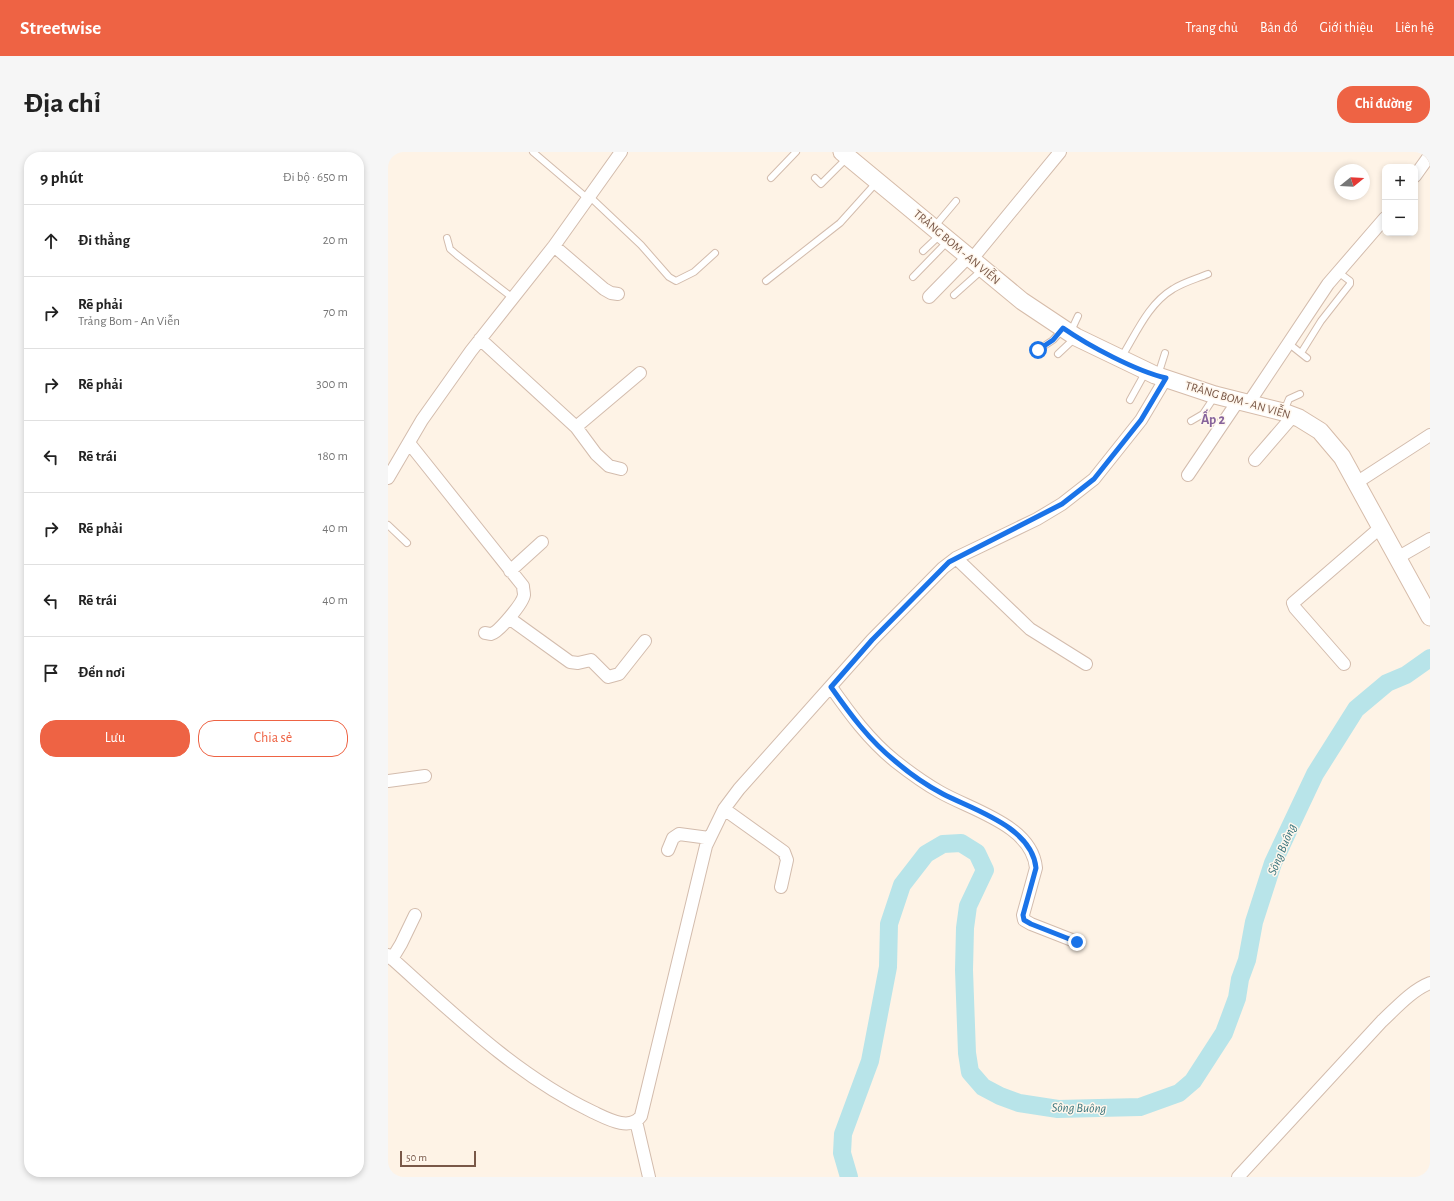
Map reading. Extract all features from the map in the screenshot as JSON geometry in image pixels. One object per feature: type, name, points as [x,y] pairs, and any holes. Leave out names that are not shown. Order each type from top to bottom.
[{"type":"main road","name":"TRẢNG BOM - AN VIỄN","points":[[845,155],[1022,301],[1070,333],[1120,359],[1156,375],[1215,395],[1288,414],[1310,424],[1325,436],[1342,457],[1430,617]]},
{"type":"street","points":[[388,478],[422,420],[480,339],[554,246],[621,152]]},
{"type":"street","points":[[930,297],[975,262],[1060,152]]},
{"type":"street","points":[[1418,172],[1430,155]]},
{"type":"street","points":[[1188,475],[1288,343],[1328,284],[1382,221]]},
{"type":"street","points":[[554,246],[604,289],[611,293],[618,294]]},
{"type":"street","points":[[480,339],[576,427],[596,454],[608,466],[621,470]]},
{"type":"street","points":[[576,427],[640,373]]},
{"type":"street","points":[[415,915],[401,944],[390,957],[455,1016],[517,1067],[577,1104],[603,1116],[623,1123],[636,1121],[641,1116],[706,846],[724,809],[781,740],[919,591],[943,568],[956,558],[1037,519],[1062,504],[1094,479],[1141,420],[1156,375]]},
{"type":"street","points":[[1255,460],[1288,414]]},
{"type":"street","points":[[1356,483],[1430,435]]},
{"type":"street","points":[[409,443],[523,586],[524,596],[522,602],[499,629],[492,634],[485,633]]},
{"type":"street","points":[[1344,664],[1294,608],[1293,603],[1381,527]]},
{"type":"street","points":[[1398,558],[1430,539]]},
{"type":"street","points":[[510,571],[542,542]]},
{"type":"street","points":[[956,558],[1030,629],[1086,664]]},
{"type":"street","points":[[508,618],[570,662],[578,663],[591,660],[608,677],[619,674],[645,641]]},
{"type":"street","points":[[831,687],[869,736],[896,762],[941,793],[989,816],[1014,832],[1029,848],[1036,861],[1036,868],[1023,915],[1024,920],[1077,942]]},
{"type":"street","points":[[388,781],[425,776]]},
{"type":"street","points":[[724,809],[784,852],[786,860],[781,887]]},
{"type":"street","points":[[668,850],[673,838],[679,834],[709,838]]},
{"type":"street","points":[[1238,1177],[1382,1022],[1400,1004],[1425,985],[1430,983]]},
{"type":"street","points":[[636,1121],[649,1177]]},
{"type":"lane","points":[[532,152],[588,197],[641,245],[669,277],[676,281],[694,272],[715,253]]},
{"type":"lane","points":[[771,178],[796,152]]},
{"type":"lane","points":[[815,178],[823,186],[845,155]]},
{"type":"lane","points":[[766,282],[840,223],[878,182]]},
{"type":"lane","points":[[913,277],[941,234],[956,201]]},
{"type":"lane","points":[[923,252],[941,234]]},
{"type":"lane","points":[[447,238],[450,249],[513,298]]},
{"type":"lane","points":[[954,295],[975,262]]},
{"type":"lane","points":[[1301,353],[1321,321],[1350,284],[1350,281],[1338,272]]},
{"type":"lane","points":[[1120,359],[1146,315],[1165,294],[1174,288],[1208,274]]},
{"type":"lane","points":[[1058,354],[1078,316]]},
{"type":"lane","points":[[1038,350],[1053,340],[1070,333]]},
{"type":"lane","points":[[1288,343],[1306,358]]},
{"type":"lane","points":[[1130,400],[1156,375],[1165,353]]},
{"type":"lane","points":[[1288,414],[1289,399],[1300,394]]},
{"type":"lane","points":[[1191,421],[1203,414],[1211,405],[1215,395]]},
{"type":"lane","points":[[388,525],[407,544]]},
{"type":"waterway","name":"Sông Buông","points":[[849,1177],[842,1153],[843,1134],[870,1061],[888,967],[889,924],[902,885],[926,854],[943,844],[961,843],[977,853],[985,870],[968,906],[965,928],[964,970],[967,1053],[970,1072],[983,1087],[1000,1096],[1019,1103],[1058,1109],[1140,1107],[1179,1093],[1193,1081],[1224,1033],[1237,998],[1240,979],[1247,960],[1254,922],[1273,863],[1315,774],[1356,709],[1387,683],[1406,675],[1430,658]]},
{"type":"district","name":"Ấp 2","points":[[1213,419]]},
{"type":"route","points":[[1038,350],[1053,340],[1063,328],[1076,337],[1120,359],[1155,375],[1166,378],[1141,420],[1094,479],[1062,504],[1037,519],[949,562],[872,640],[831,687],[858,724],[874,742],[896,762],[941,793],[986,814],[1005,825],[1022,840],[1029,848],[1036,861],[1036,868],[1023,915],[1024,920],[1077,942]]}]
